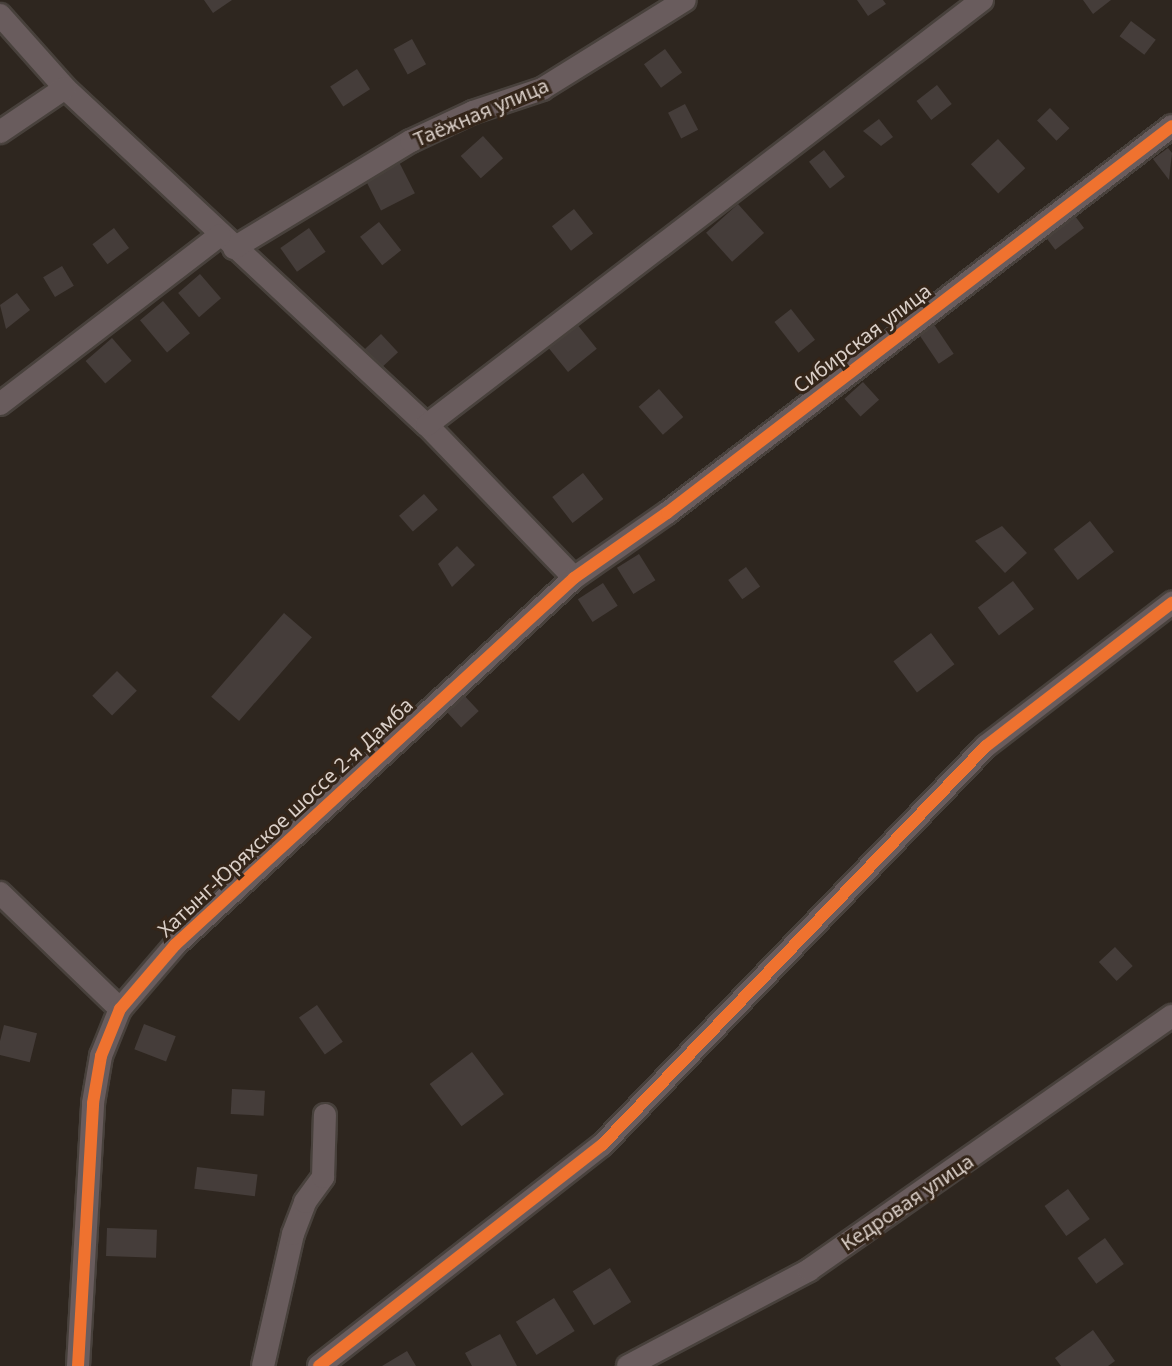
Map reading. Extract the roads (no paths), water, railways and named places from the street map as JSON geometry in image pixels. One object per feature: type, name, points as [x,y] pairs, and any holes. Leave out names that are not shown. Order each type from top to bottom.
[{"type":"street","name":"Таёжная улица","points":[[0,404],[227,242],[411,141],[473,112],[542,89],[685,0]]},
{"type":"street","points":[[427,425],[982,0]]},
{"type":"street","points":[[0,15],[65,88],[427,425],[574,578]]},
{"type":"street","points":[[0,132],[65,88]]},
{"type":"street","name":"Сибирская улица","points":[[574,578],[667,513],[1172,126]]},
{"type":"street","name":"Хатынг-Юряхское шоссе 2-я Дамба","points":[[78,1366],[93,1103],[101,1056],[120,1009],[255,866],[574,578]]},
{"type":"street","points":[[319,1366],[602,1145],[986,746],[1172,603]]},
{"type":"street","points":[[0,893],[120,1009]]},
{"type":"street","name":"Кедровая улица","points":[[628,1366],[809,1270],[1172,1016]]},
{"type":"street","points":[[263,1366],[293,1234],[305,1202],[323,1177],[325,1115]]}]
